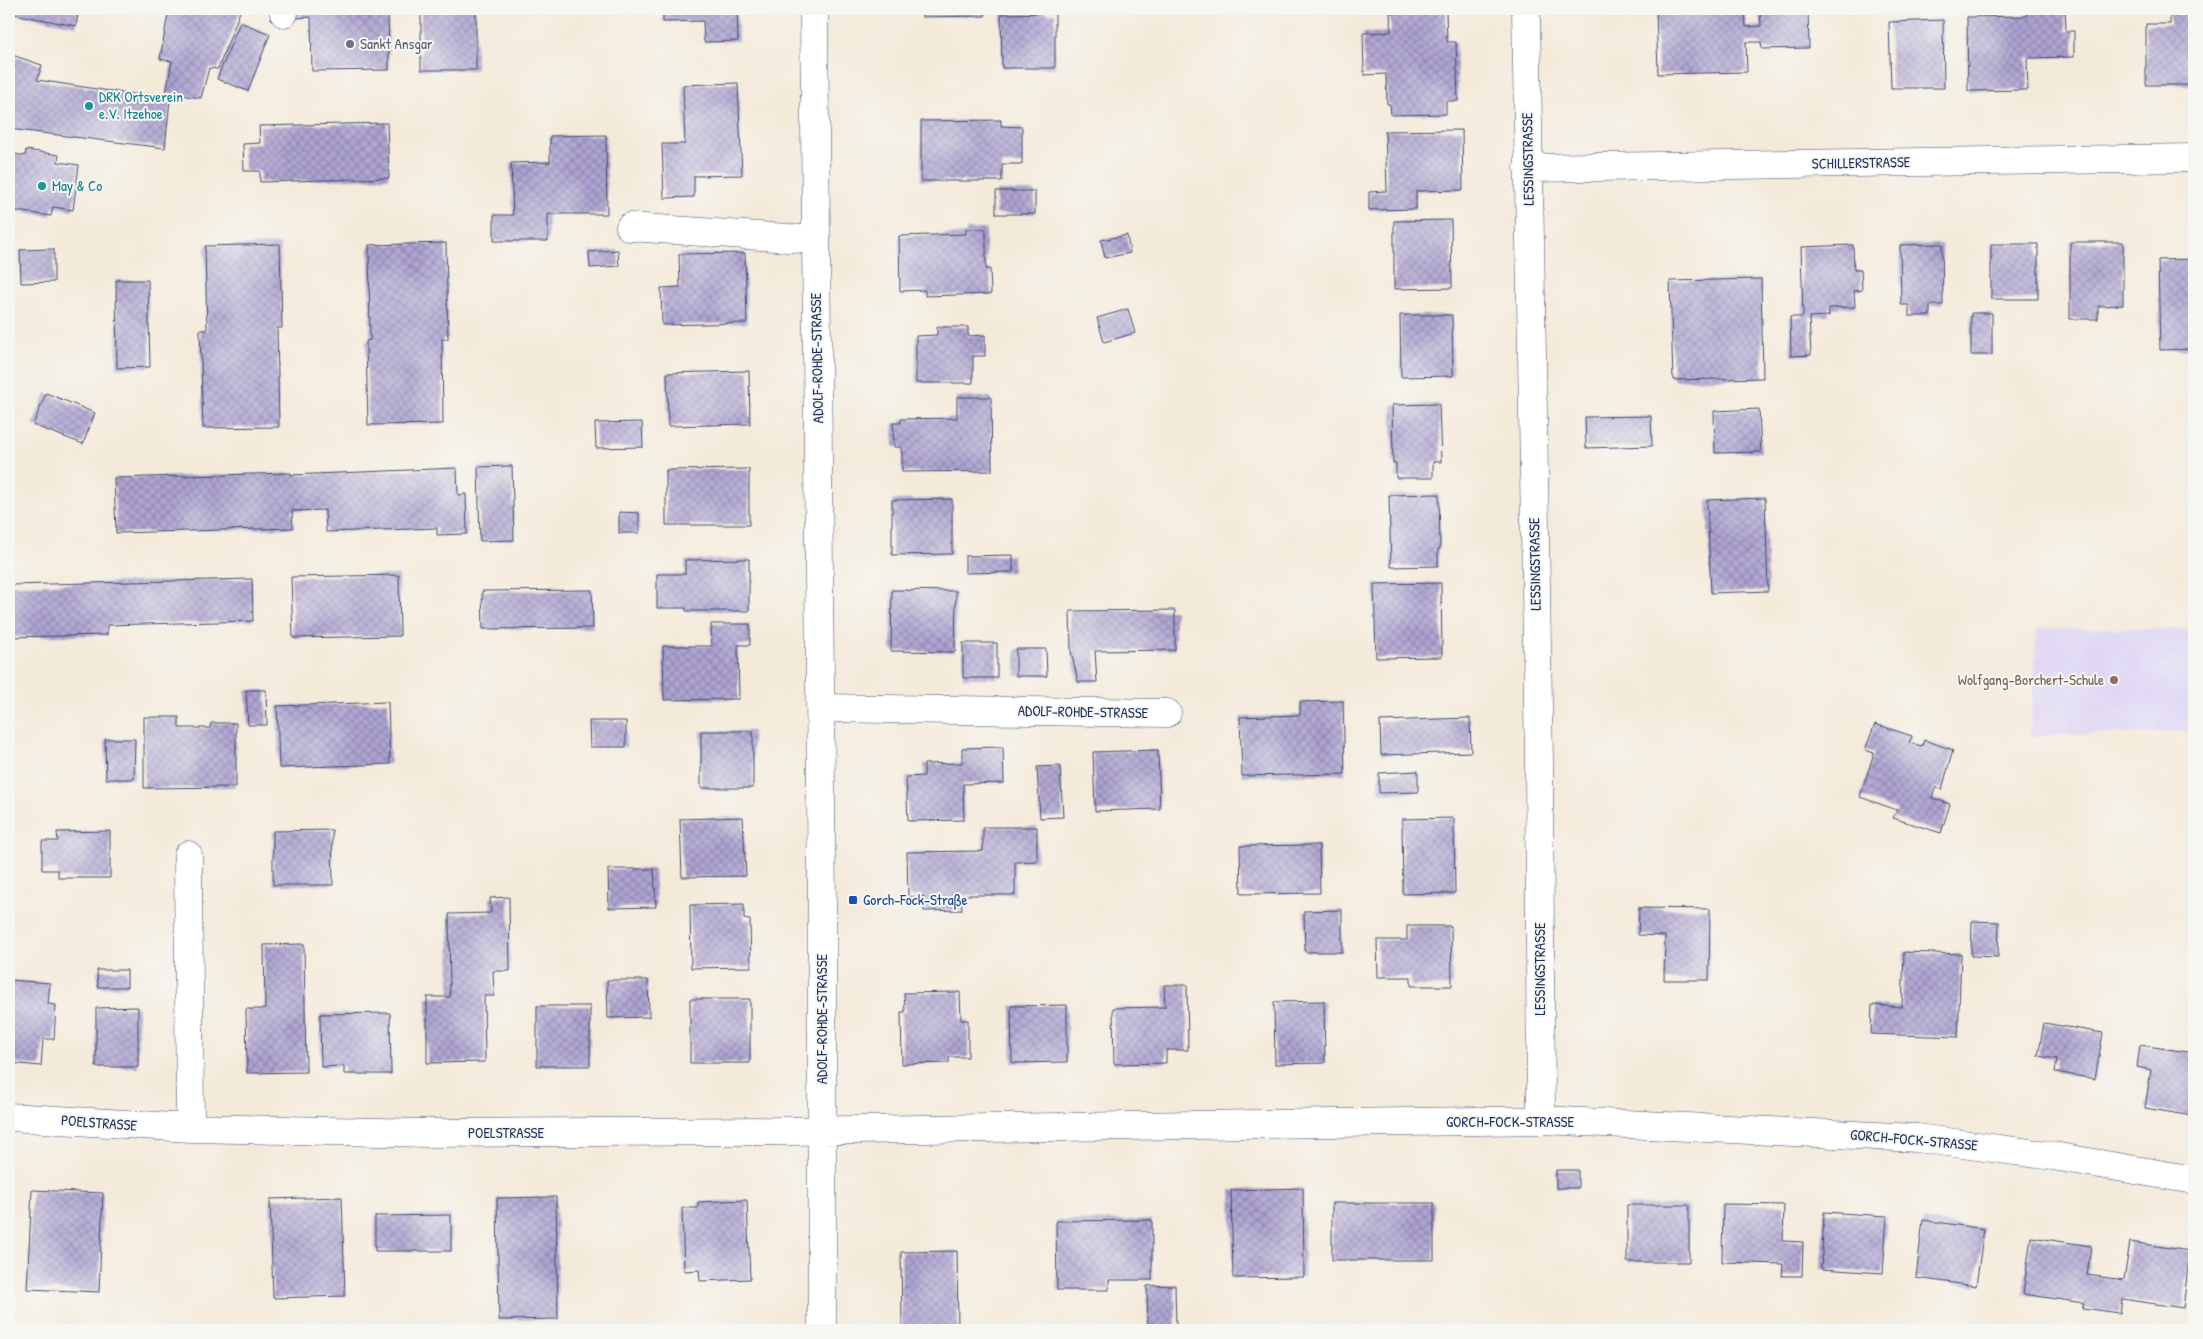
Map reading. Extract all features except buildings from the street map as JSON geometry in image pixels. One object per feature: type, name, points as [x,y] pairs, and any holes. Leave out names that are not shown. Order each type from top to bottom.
[{"type":"street","name":"ADOLF-ROHDE-STRASSE","points":[[814,9],[820,708],[822,1330]]},
{"type":"street","name":"LESSINGSTRASSE","points":[[1526,9],[1539,752],[1541,1120]]},
{"type":"street","name":"SCHILLERSTRASSE","points":[[1528,168],[2194,158]]},
{"type":"street","points":[[630,227],[816,240]]},
{"type":"street","name":"ADOLF-ROHDE-STRASSE","points":[[820,708],[1167,713]]},
{"type":"street","points":[[188,855],[190,1128]]},
{"type":"street","name":"POELSTRASSE","points":[[9,1117],[190,1128],[426,1133],[822,1129]]},
{"type":"street","name":"GORCH-FOCK-STRASSE","points":[[822,1129],[1067,1128],[1541,1120],[1917,1138],[2053,1156],[2194,1180]]},
{"type":"shaded area","name":"Wolfgang-Borchert-Schule","points":[[2037,628],[2194,629],[2194,731],[2030,736]]},
{"type":"place","name":"Sankt Ansgar","points":[[350,44]]},
{"type":"place","name":"DRK Ortsverein e.V. Itzehoe","points":[[89,106]]},
{"type":"place","name":"May & Co","points":[[42,186]]},
{"type":"place","name":"Wolfgang-Borchert-Schule","points":[[2114,680]]},
{"type":"place","name":"Gorch-Fock-Straße","points":[[853,900]]}]
